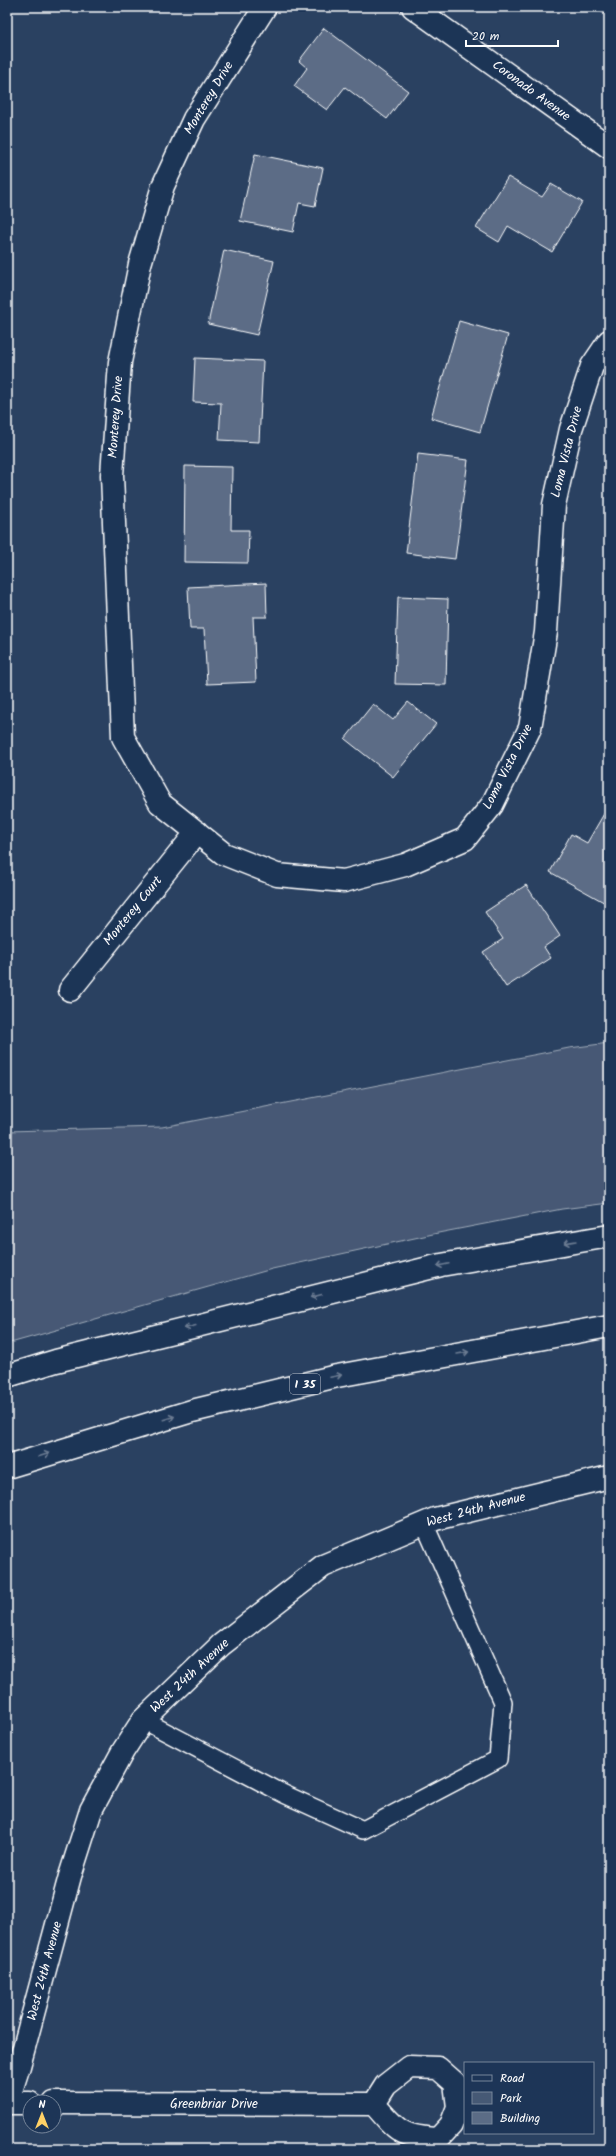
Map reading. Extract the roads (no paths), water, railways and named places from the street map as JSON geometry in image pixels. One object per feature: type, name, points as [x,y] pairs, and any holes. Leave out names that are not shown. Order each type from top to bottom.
[{"type":"main road","name":"Monterey Drive","points":[[197,832],[160,803],[123,737],[112,475],[120,362],[140,264],[163,186],[194,119],[265,7]]},
{"type":"main road","name":"Coronado Avenue","points":[[413,7],[609,147]]},
{"type":"main road","name":"Loma Vista Drive","points":[[197,832],[224,854],[278,876],[344,881],[405,865],[465,839],[492,805],[530,728],[546,632],[554,505],[571,429],[590,373],[609,341]]},
{"type":"main road","name":"Monterey Court","points":[[70,990],[197,832]]},
{"type":"main road","points":[[7,1376],[56,1361],[441,1265],[609,1236]]},
{"type":"main road","name":"I 35","points":[[7,1467],[192,1411],[337,1376],[609,1326]]},
{"type":"main road","name":"West 24th Avenue","points":[[7,2103],[19,2066],[70,1876],[91,1810],[123,1751],[143,1720],[221,1645],[323,1566],[435,1519],[609,1477]]},
{"type":"main road","points":[[7,2103],[22,2103]]},
{"type":"main road","name":"Greenbriar Drive","points":[[62,2103],[374,2104]]},
{"type":"lane","points":[[143,1720],[284,1794],[363,1830],[498,1759],[503,1702],[424,1523]]}]
